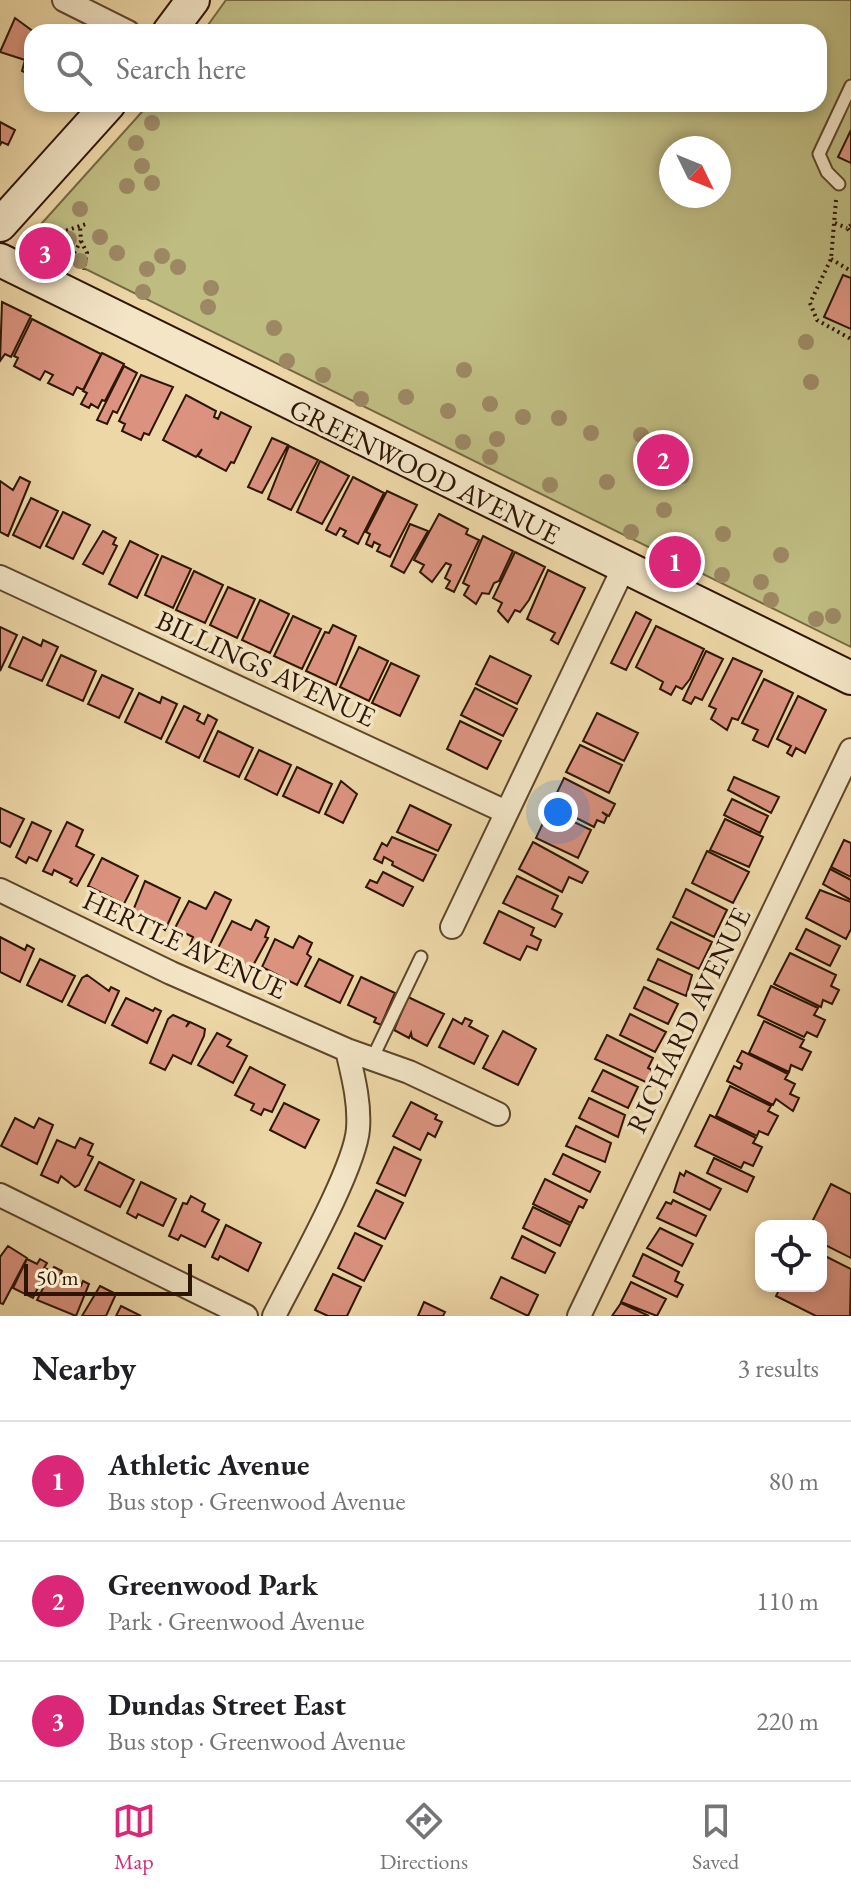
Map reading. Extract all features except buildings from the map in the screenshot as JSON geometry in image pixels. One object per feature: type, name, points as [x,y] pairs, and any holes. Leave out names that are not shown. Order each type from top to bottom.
[{"type":"street","points":[[64,0],[112,24]]},
{"type":"street","points":[[175,24],[193,0]]},
{"type":"street","points":[[0,225],[102,112]]},
{"type":"street","name":"GREENWOOD AVENUE","points":[[0,260],[623,569],[851,678]]},
{"type":"street","points":[[452,927],[623,569]]},
{"type":"street","name":"BILLINGS AVENUE","points":[[0,577],[506,812]]},
{"type":"street","name":"RICHARD AVENUE","points":[[579,1316],[851,750]]},
{"type":"street","name":"HERTLE AVENUE","points":[[0,890],[171,973],[347,1050],[409,1072],[498,1114]]},
{"type":"street","points":[[274,1316],[344,1173],[358,1132],[357,1096],[347,1050]]},
{"type":"street","points":[[0,1195],[246,1316]]},
{"type":"lane","points":[[839,184],[827,172],[819,154],[851,86]]},
{"type":"lane","points":[[372,1059],[421,957]]},
{"type":"path","points":[[839,184],[831,259],[810,303],[817,320],[851,339]]},
{"type":"path","points":[[834,222],[849,226],[851,233]]},
{"type":"path","points":[[32,242],[86,224]]},
{"type":"path","points":[[80,226],[81,241],[87,253],[84,270]]},
{"type":"path","points":[[68,263],[81,241]]},
{"type":"path","points":[[831,259],[851,271]]},
{"type":"shaded area","points":[[226,0],[851,0],[851,647],[41,247],[34,232],[142,112],[827,112],[827,24],[209,24]]},
{"type":"place","name":"Dundas Street East","points":[[45,253]]},
{"type":"place","name":"Greenwood Park","points":[[663,460]]},
{"type":"place","name":"Athletic Avenue","points":[[675,562]]}]
